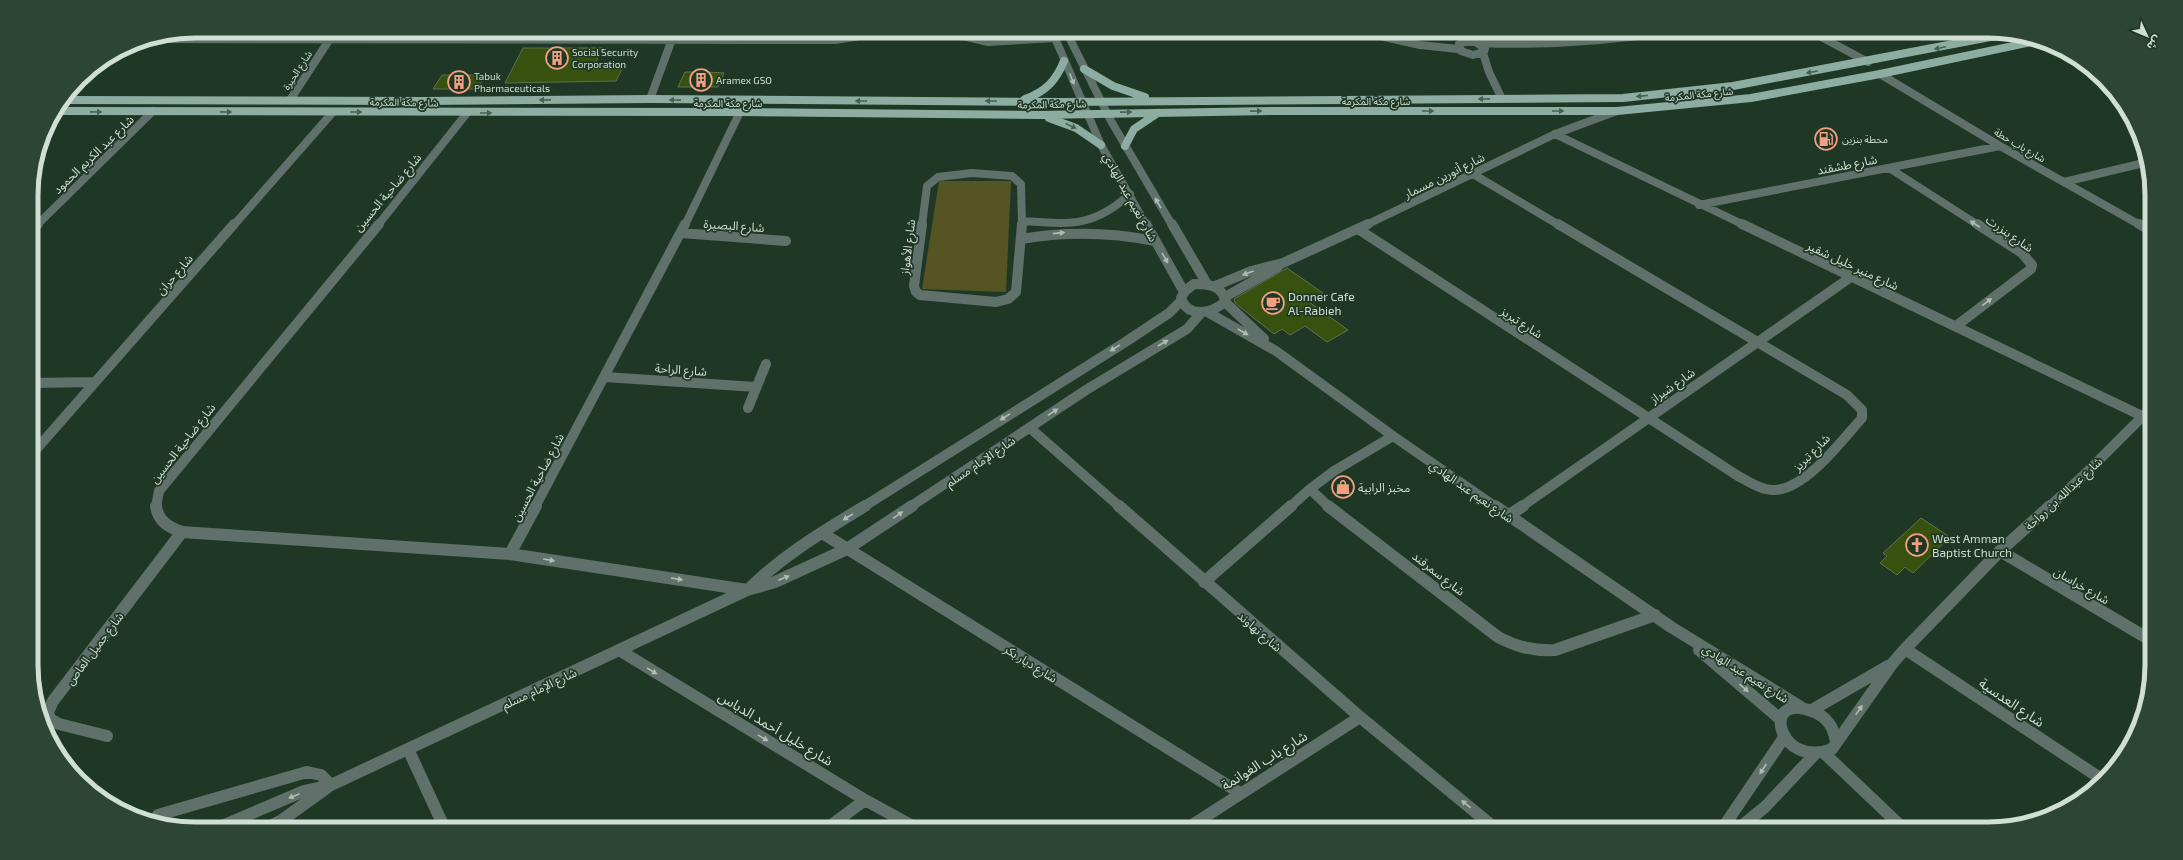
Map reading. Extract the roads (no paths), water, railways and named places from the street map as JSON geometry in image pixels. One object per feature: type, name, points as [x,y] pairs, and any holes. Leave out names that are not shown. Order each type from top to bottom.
[{"type":"main road","name":"شارع مكة المكرمة","points":[[69,100],[432,101],[650,99],[1100,102],[1157,100],[1623,98],[1733,86],[1868,62],[1986,38]]},
{"type":"main road","name":"شارع مكة المكرمة","points":[[62,111],[466,113],[740,112],[1038,115],[1160,112],[1618,111],[1751,98],[1880,74],[2028,43]]},
{"type":"main road","points":[[1017,101],[1036,95],[1049,88],[1059,74],[1064,61]]},
{"type":"main road","points":[[1084,69],[1094,76],[1122,90],[1157,100]]},
{"type":"main road","points":[[1125,146],[1134,129],[1160,112]]},
{"type":"main road","points":[[1038,115],[1068,124],[1101,145]]},
{"type":"street","points":[[174,39],[835,40],[848,38]]},
{"type":"street","points":[[972,38],[988,42],[1026,38]]},
{"type":"street","name":"شارع نعيم عبد الهادي","points":[[1055,38],[1081,102],[1101,145],[1183,290]]},
{"type":"street","name":"شارع نعيم عبد الهادي","points":[[1070,38],[1106,113],[1211,285]]},
{"type":"street","points":[[1072,43],[1083,38]]},
{"type":"street","points":[[1389,38],[1420,45],[1458,49],[1469,54],[1489,72]]},
{"type":"street","points":[[1464,38],[1465,42]]},
{"type":"street","points":[[1473,38],[1477,43],[1484,46],[1489,72],[1502,99]]},
{"type":"street","points":[[1469,54],[1523,46],[1601,41],[1623,38]]},
{"type":"street","points":[[1823,38],[1868,62]]},
{"type":"street","name":"شارع الحيرة","points":[[290,100],[329,40]]},
{"type":"street","points":[[650,99],[672,40]]},
{"type":"street","points":[[1458,49],[1459,44],[1465,42],[1523,46]]},
{"type":"street","name":"شارع باب حطة","points":[[1880,74],[2000,146],[2145,228]]},
{"type":"street","name":"شارع عبد الكريم الحمود","points":[[38,224],[153,111]]},
{"type":"street","name":"شارع أنورين مسمار","points":[[1211,285],[1251,271],[1283,263],[1358,229],[1555,134],[1618,111]]},
{"type":"street","name":"شارع حران","points":[[38,447],[333,112]]},
{"type":"street","name":"شارع ضاحية الحسين","points":[[510,554],[681,233],[740,112]]},
{"type":"street","name":"شارع ضاحية الحسين","points":[[466,113],[432,159],[159,491],[155,503],[156,512],[170,528],[182,532],[510,554],[748,590]]},
{"type":"street","name":"شارع منير خليل شقير","points":[[1555,134],[1699,205],[1956,326],[2142,416]]},
{"type":"street","name":"شارع طشقند","points":[[1699,205],[2000,146]]},
{"type":"street","points":[[2064,182],[2142,163]]},
{"type":"street","name":"شارع بنزرت","points":[[1889,168],[2022,253],[2032,265],[2031,269],[1956,326]]},
{"type":"street","name":"شارع الأهواز","points":[[972,173],[1000,174],[1017,178],[1022,184],[1022,221],[1018,285],[1016,292],[1008,299],[996,302],[930,297],[916,292],[914,286],[927,186],[938,177],[972,173]]},
{"type":"street","name":"شارع تبريز","points":[[1358,229],[1648,418],[1752,483],[1765,489],[1777,490],[1792,487],[1807,475],[1862,418],[1862,410],[1847,395],[1473,174]]},
{"type":"street","points":[[1022,221],[1082,222],[1100,217],[1113,211],[1130,194]]},
{"type":"street","points":[[1021,239],[1066,232],[1103,232],[1155,241]]},
{"type":"street","name":"شارع البصيرة","points":[[681,233],[786,241]]},
{"type":"street","name":"شارع أنورين مسمار","points":[[1225,300],[1283,263]]},
{"type":"street","name":"شارع شيراز","points":[[1508,516],[1850,277]]},
{"type":"street","points":[[1194,284],[1211,285],[1222,291],[1225,300],[1220,309],[1205,313],[1188,309],[1181,301],[1180,295],[1183,290],[1194,284]]},
{"type":"street","name":"شارع نعيم عبد الهادي","points":[[1225,300],[1276,351]]},
{"type":"street","name":"شارع الإمام مسلم","points":[[748,590],[769,569],[791,552],[1127,341],[1169,313],[1181,301]]},
{"type":"street","name":"شارع نعيم عبد الهادي","points":[[1205,313],[1276,351],[1393,436],[1655,615],[1780,719]]},
{"type":"street","name":"شارع الإمام مسلم","points":[[276,822],[301,808],[331,785],[748,590],[775,582],[847,549],[1086,390],[1186,329],[1205,313]]},
{"type":"street","points":[[748,408],[766,364]]},
{"type":"street","name":"شارع الراحة","points":[[605,378],[756,387]]},
{"type":"street","points":[[38,383],[94,382]]},
{"type":"street","name":"شارع عبدالله بن رواحة","points":[[1836,742],[1892,664],[1905,649],[2000,552],[2084,475],[2145,413]]},
{"type":"street","name":"شارع نهاوند","points":[[1030,428],[1204,582],[1360,717],[1488,822]]},
{"type":"street","points":[[1204,582],[1310,489],[1334,470],[1393,436]]},
{"type":"street","name":"شارع سمرقند","points":[[1310,489],[1329,507],[1451,599],[1498,637],[1517,647],[1538,651],[1555,650],[1655,615]]},
{"type":"street","name":"شارع جميل العاص","points":[[107,736],[59,724],[50,719],[48,712],[58,695],[182,532]]},
{"type":"street","name":"شارع ديار بكر","points":[[822,533],[1240,793]]},
{"type":"street","name":"شارع خراسان","points":[[2000,552],[2145,637]]},
{"type":"street","name":"شارع نعيم عبد الهادي","points":[[1671,627],[1806,708]]},
{"type":"street","name":"شارع العدسية","points":[[1905,649],[2098,777]]},
{"type":"street","name":"شارع خليل أحمد الدباس","points":[[619,650],[865,800],[905,822]]},
{"type":"street","name":"شارع عبدالله بن رواحة","points":[[1806,708],[1892,664]]},
{"type":"street","points":[[1747,822],[1765,807],[1820,754],[1832,749],[1836,742],[1835,733],[1830,724],[1822,716],[1806,708],[1791,708],[1784,712],[1780,719],[1780,727],[1785,736],[1804,751],[1820,754],[1896,822]]},
{"type":"street","name":"شارع باب الغوانمة","points":[[1196,822],[1360,717]]},
{"type":"street","points":[[1727,822],[1785,736]]},
{"type":"street","points":[[408,749],[442,822]]},
{"type":"street","points":[[158,816],[307,772],[321,775],[331,785]]},
{"type":"street","name":"شارع الإمام مسلم","points":[[231,822],[304,791],[331,785]]},
{"type":"street","points":[[835,822],[865,800]]},
{"type":"place","name":"Social Security Corporation","points":[[557,58]]},
{"type":"place","name":"Aramex GSO","points":[[701,80]]},
{"type":"place","name":"Tabuk Pharmaceuticals","points":[[459,82]]},
{"type":"place","name":"محطة بنزين","points":[[1826,139]]},
{"type":"place","name":"Donner Cafe Al-Rabieh","points":[[1273,303]]},
{"type":"place","name":"مخبز الرابية","points":[[1343,487]]},
{"type":"place","name":"West Amman Baptist Church","points":[[1917,545]]}]
